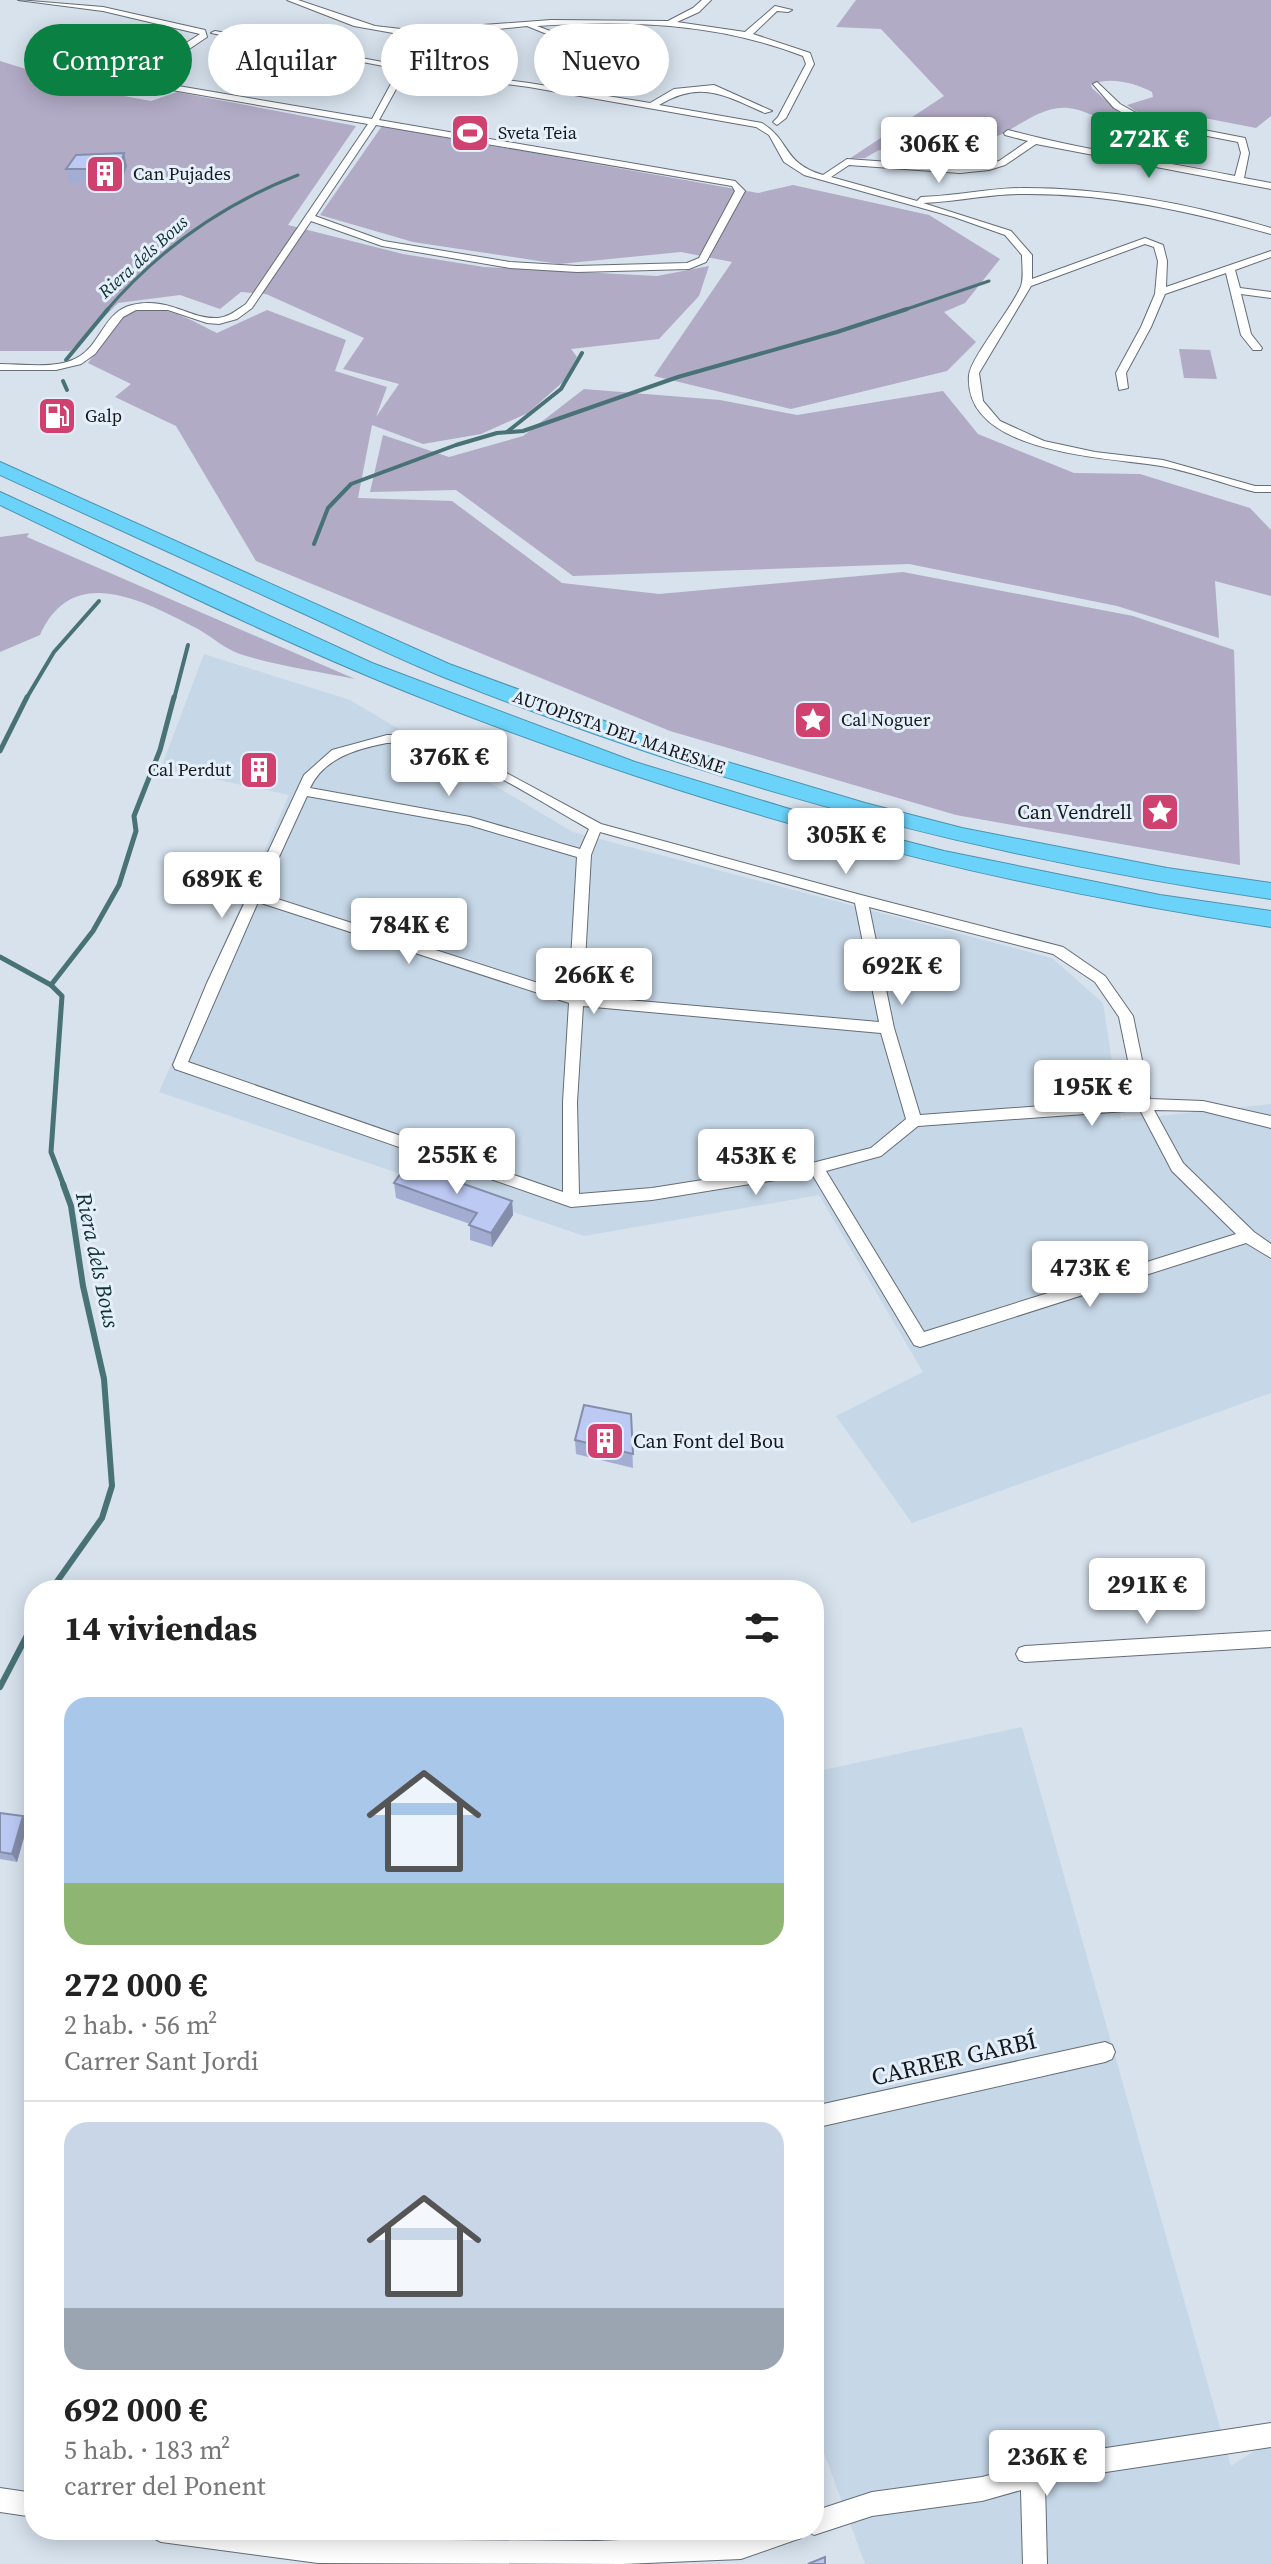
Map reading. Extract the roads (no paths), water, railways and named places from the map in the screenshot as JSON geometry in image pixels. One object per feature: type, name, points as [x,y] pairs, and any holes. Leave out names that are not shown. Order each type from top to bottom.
[{"type":"highway","name":"AUTOPISTA DEL MARESME","points":[[0,468],[459,675],[713,766],[870,812],[1015,847],[1209,884],[1271,891]]},
{"type":"highway","name":"AUTOPISTA DEL MARESME","points":[[0,498],[415,688],[698,791],[863,841],[1042,883],[1271,919]]},
{"type":"street","points":[[22,0],[103,9],[174,24]]},
{"type":"street","points":[[92,0],[177,24]]},
{"type":"street","points":[[293,0],[366,26],[399,32],[427,34],[534,25]]},
{"type":"street","points":[[540,24],[663,24],[696,10],[707,0]]},
{"type":"street","points":[[746,36],[775,8],[788,10]]},
{"type":"street","points":[[669,24],[782,44],[807,55],[810,64],[777,122]]},
{"type":"street","points":[[529,25],[534,27]]},
{"type":"street","points":[[192,29],[203,33]]},
{"type":"street","points":[[308,217],[382,243],[497,263],[577,269],[689,266],[703,260],[740,191],[735,184],[373,124],[144,83],[137,79],[211,30],[381,65]]},
{"type":"street","points":[[1097,84],[1117,106],[1144,121],[1242,140],[1245,153],[1239,180]]},
{"type":"street","points":[[518,86],[757,121],[773,117],[780,125],[777,144]]},
{"type":"street","points":[[651,106],[677,91],[714,88],[768,111]]},
{"type":"street","points":[[757,121],[792,95]]},
{"type":"street","points":[[0,367],[51,366],[85,358],[115,320],[131,307],[174,306],[215,324],[235,318],[249,306],[389,96]]},
{"type":"street","points":[[757,121],[772,133],[781,154],[795,167],[826,180],[957,215],[1008,233],[1027,255],[1027,284],[974,373],[978,401],[996,423],[1041,444],[1095,455],[1163,463],[1243,486],[1271,489]]},
{"type":"street","points":[[1008,133],[1034,141],[1271,186]]},
{"type":"street","points":[[826,180],[847,162],[960,170],[989,167],[1002,163],[1034,141]]},
{"type":"street","points":[[894,198],[964,199],[1021,191],[1075,193],[1204,214],[1271,231]]},
{"type":"street","points":[[1027,284],[1145,241],[1158,245],[1164,259],[1161,292],[1121,373],[1123,388]]},
{"type":"street","points":[[1161,292],[1271,254]]},
{"type":"street","points":[[1230,268],[1246,335],[1257,348]]},
{"type":"street","points":[[1235,290],[1271,295]]},
{"type":"street","points":[[1271,1122],[1203,1106],[1144,1104],[914,1121],[876,1152],[816,1168],[652,1194],[571,1201],[180,1065],[310,775],[336,753],[387,739],[416,739],[484,766],[596,827],[1058,950],[1100,979],[1126,1016],[1144,1104],[1177,1167],[1248,1236],[1271,1252]]},
{"type":"street","points":[[303,791],[470,821],[584,855]]},
{"type":"street","points":[[571,1201],[570,1102],[584,855],[596,827]]},
{"type":"street","points":[[254,896],[576,1000],[887,1028]]},
{"type":"street","points":[[861,900],[887,1028],[914,1121]]},
{"type":"street","points":[[816,1168],[920,1340],[1248,1236]]},
{"type":"street","points":[[1025,1654],[1271,1639]]},
{"type":"street","name":"CARRER GARBÍ","points":[[824,2115],[1105,2052]]},
{"type":"street","points":[[824,2520],[872,2504],[982,2489],[1073,2465],[1271,2435]]},
{"type":"street","points":[[1033,2477],[1035,2564]]},
{"type":"street","points":[[0,2500],[24,2504]]},
{"type":"street","points":[[236,2540],[318,2551],[582,2553],[741,2547],[762,2540]]},
{"type":"waterway","name":"Riera dels Bous","points":[[106,311],[170,248],[218,214],[298,175]]},
{"type":"waterway","points":[[903,310],[989,281]]},
{"type":"waterway","name":"Riera dels Bous","points":[[66,360],[108,309]]},
{"type":"waterway","points":[[314,544],[328,508],[351,484],[456,445],[497,433],[523,431],[678,377],[903,310]]},
{"type":"waterway","points":[[507,432],[561,389],[582,353]]},
{"type":"waterway","name":"Riera dels Bous","points":[[63,381],[67,390]]},
{"type":"waterway","name":"Riera dels Bous","points":[[26,699],[54,652],[99,601]]},
{"type":"waterway","points":[[174,699],[188,645]]},
{"type":"waterway","points":[[51,985],[93,931],[119,885],[136,831],[134,816],[160,750],[174,697]]},
{"type":"waterway","name":"Riera dels Bous","points":[[0,751],[26,699]]},
{"type":"waterway","name":"Riera dels Bous","points":[[0,957],[51,985]]},
{"type":"waterway","name":"Riera dels Bous","points":[[51,985],[62,996],[51,1152],[64,1186]]},
{"type":"waterway","name":"Riera dels Bous","points":[[58,1580],[102,1518],[112,1486],[104,1379],[83,1286],[71,1206],[63,1184]]},
{"type":"waterway","name":"Riera dels Bous","points":[[0,1687],[24,1641]]},
{"type":"place","name":"Sveta Teia","points":[[470,133]]},
{"type":"place","name":"Can Pujades","points":[[105,174]]},
{"type":"place","name":"Galp","points":[[57,416]]},
{"type":"place","name":"Cal Noguer","points":[[813,720]]},
{"type":"place","name":"Cal Perdut","points":[[259,770]]},
{"type":"place","name":"Can Vendrell","points":[[1160,812]]},
{"type":"place","name":"Can Font del Bou","points":[[605,1441]]}]
